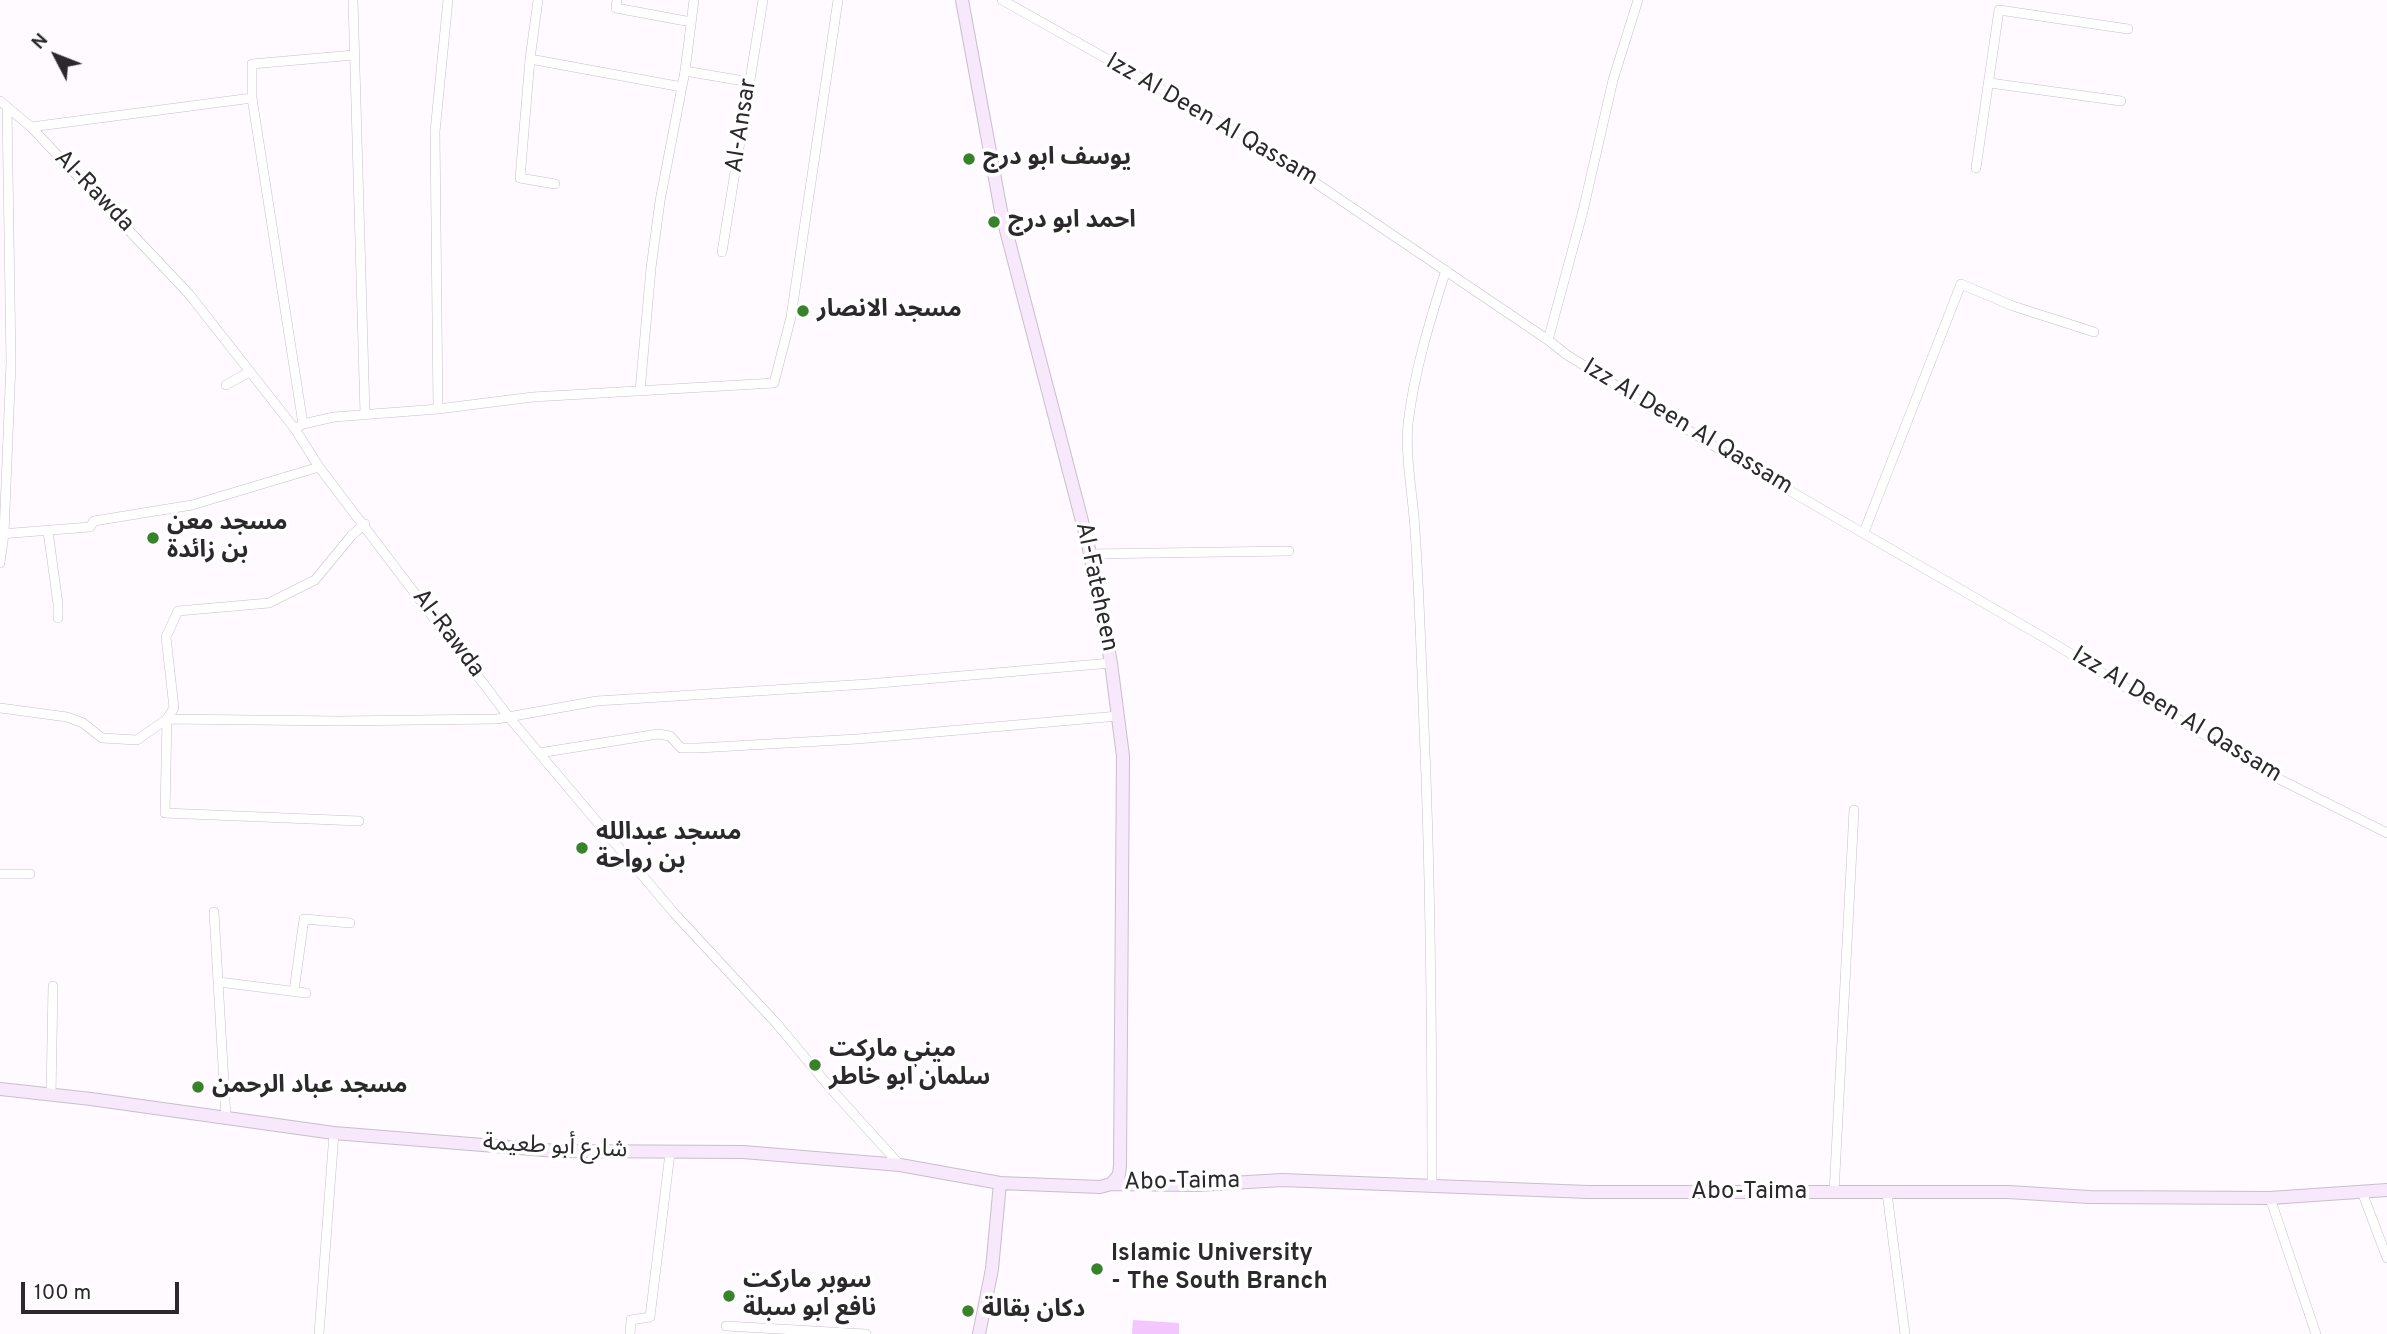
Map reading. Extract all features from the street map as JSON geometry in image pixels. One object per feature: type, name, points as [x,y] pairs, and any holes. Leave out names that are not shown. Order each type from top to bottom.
[{"type":"street","points":[[353,0],[365,414]]},
{"type":"street","points":[[438,409],[435,132],[448,0]]},
{"type":"street","points":[[538,0],[520,178],[555,184]]},
{"type":"street","points":[[617,0],[616,8],[691,22]]},
{"type":"street","points":[[640,391],[660,201],[685,71],[694,0]]},
{"type":"street","name":"Al-Ansar","points":[[722,252],[763,0]]},
{"type":"street","points":[[354,55],[252,64],[253,98],[299,427],[334,417],[438,409],[533,397],[774,383],[790,317],[838,0]]},
{"type":"street","name":"Al-Fateheen","points":[[962,0],[1001,211],[1090,554],[1111,663],[1118,716],[1123,756],[1120,1165],[1119,1175],[1111,1184]]},
{"type":"street","name":"Izz Al Deen Al Qassam","points":[[1002,0],[1255,142],[1567,355],[1728,455],[1864,532],[2269,774],[2387,833]]},
{"type":"street","points":[[1548,340],[1583,211],[1613,80],[1638,0]]},
{"type":"street","points":[[1976,169],[1999,10],[2128,29]]},
{"type":"street","points":[[530,59],[682,87]]},
{"type":"street","points":[[685,71],[750,82]]},
{"type":"street","points":[[1990,83],[2121,102]]},
{"type":"street","points":[[31,127],[253,98]]},
{"type":"street","points":[[0,563],[11,362],[5,328],[4,105]]},
{"type":"street","name":"Al-Rawda","points":[[4,105],[31,127],[189,294],[249,372],[299,427],[319,467],[365,524],[508,716],[674,913],[777,1024],[900,1165]]},
{"type":"street","points":[[1432,1187],[1432,972],[1426,773],[1414,508],[1407,449],[1408,423],[1424,342],[1446,270]]},
{"type":"street","points":[[1864,532],[1961,284],[2013,306],[2094,332]]},
{"type":"street","points":[[0,363],[11,362]]},
{"type":"street","points":[[226,385],[249,372]]},
{"type":"street","points":[[2,534],[90,527],[94,521],[191,505],[319,467]]},
{"type":"street","points":[[0,708],[66,717],[83,723],[102,738],[137,740],[167,719],[174,708],[166,637],[178,611],[268,603],[314,580],[352,535],[365,524]]},
{"type":"street","points":[[48,531],[58,618]]},
{"type":"street","points":[[1090,554],[1289,551]]},
{"type":"street","points":[[167,719],[496,719],[597,701],[868,684],[1111,663]]},
{"type":"street","points":[[539,753],[658,734],[670,736],[681,748],[698,748],[884,737],[1118,716]]},
{"type":"street","points":[[167,719],[165,813],[359,821]]},
{"type":"street","points":[[1834,1193],[1854,810]]},
{"type":"street","points":[[0,874],[30,874]]},
{"type":"street","points":[[214,912],[226,1118]]},
{"type":"street","points":[[294,990],[304,919],[350,923]]},
{"type":"street","points":[[219,982],[306,993]]},
{"type":"street","points":[[51,1095],[52,986]]},
{"type":"street","name":"شارع أبو طعيمة","points":[[0,1089],[334,1133],[556,1151],[743,1152],[900,1165],[1000,1182],[1100,1186],[1111,1184]]},
{"type":"street","points":[[319,1334],[334,1133]]},
{"type":"street","points":[[631,1334],[631,1320],[650,1317],[670,1153]]},
{"type":"street","name":"Abo-Taima","points":[[1111,1184],[1196,1185],[1282,1181],[1588,1192],[2008,1192],[2089,1197],[2270,1198],[2387,1190]]},
{"type":"street","points":[[979,1334],[992,1269],[1000,1182]]},
{"type":"street","points":[[2362,1192],[2387,1258]]},
{"type":"street","points":[[1887,1193],[1905,1334]]},
{"type":"street","points":[[2270,1198],[2316,1334]]},
{"type":"street","points":[[726,1326],[866,1334]]},
{"type":"shaded area","points":[[1133,1320],[1179,1323],[1179,1334],[1132,1334]]},
{"type":"place","name":"يوسف ابو درج","points":[[969,159]]},
{"type":"place","name":"احمد ابو درج","points":[[994,222]]},
{"type":"place","name":"مسجد الانصار","points":[[803,311]]},
{"type":"place","name":"مسجد معن بن زائدة","points":[[153,538]]},
{"type":"place","name":"مسجد عبدالله بن رواحة","points":[[582,848]]},
{"type":"place","name":"ميني ماركت سلمان ابو خاطر","points":[[815,1065]]},
{"type":"place","name":"مسجد عباد الرحمن","points":[[198,1087]]},
{"type":"place","name":"Islamic University - The South Branch","points":[[1097,1269]]},
{"type":"place","name":"سوبر ماركت نافع ابو سبلة","points":[[729,1296]]},
{"type":"place","name":"دكان بقالة","points":[[968,1311]]}]
